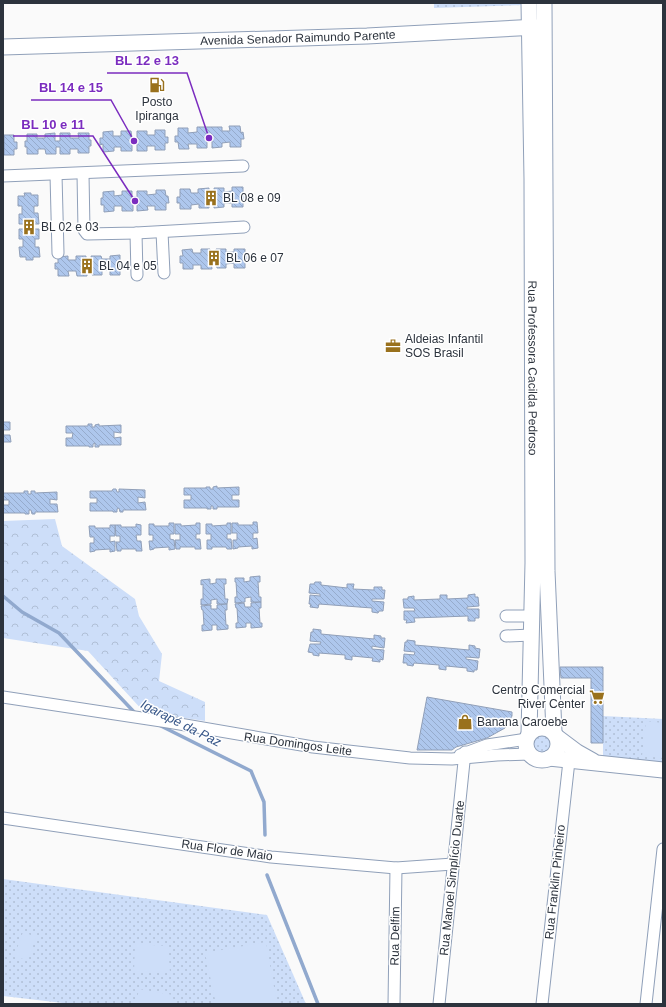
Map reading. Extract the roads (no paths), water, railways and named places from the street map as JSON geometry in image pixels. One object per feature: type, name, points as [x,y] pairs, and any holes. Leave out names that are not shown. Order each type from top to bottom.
[{"type":"street","name":"Rua Professora Cacilda Pedroso","points":[[528,736],[532,635],[532,194],[529,3]]},
{"type":"street","name":"Rua Professora Cacilda Pedroso","points":[[544,3],[547,571],[555,734]]},
{"type":"street","name":"Avenida Senador Raimundo Parente","points":[[3,47],[366,36],[544,26]]},
{"type":"street","points":[[3,176],[82,174],[243,166]]},
{"type":"street","points":[[82,174],[85,233],[136,233],[244,228]]},
{"type":"street","points":[[56,175],[58,253]]},
{"type":"street","points":[[162,232],[164,273]]},
{"type":"street","points":[[136,233],[137,275]]},
{"type":"street","points":[[506,616],[532,616]]},
{"type":"street","points":[[506,636],[532,635]]},
{"type":"street","name":"Rua Domingos Leite","points":[[3,697],[168,722],[313,747],[410,758],[452,759],[487,745],[528,736]]},
{"type":"street","points":[[598,763],[577,752],[549,729],[538,728],[528,736],[526,744],[530,754],[539,760],[549,758],[663,770]]},
{"type":"street","points":[[549,758],[553,756],[558,749],[558,741],[555,734]]},
{"type":"street","name":"Rua Domingos Leite","points":[[465,755],[530,754]]},
{"type":"street","name":"Rua Manoel Simplício Duarte","points":[[439,1004],[465,755]]},
{"type":"street","name":"Rua Franklin Pinheiro","points":[[542,1004],[568,760]]},
{"type":"street","name":"Rua Flor de Maio","points":[[3,818],[271,857],[396,868],[453,864]]},
{"type":"street","points":[[646,1004],[663,849]]},
{"type":"street","name":"Rua Delfim","points":[[394,1004],[396,868]]},
{"type":"waterway","name":"Igarapé da Paz","points":[[3,596],[22,612],[59,633],[136,714]]},
{"type":"waterway","name":"Igarapé da Paz","points":[[159,725],[251,771],[264,802],[265,835]]},
{"type":"waterway","name":"Igarapé da Paz","points":[[267,875],[318,1004]]},
{"type":"place","name":"Posto Ipiranga","points":[[157,85]]},
{"type":"place","name":"BL 12 e 13","points":[[209,138]]},
{"type":"place","name":"BL 14 e 15","points":[[134,141]]},
{"type":"place","name":"BL 08 e 09","points":[[211,198]]},
{"type":"place","name":"BL 10 e 11","points":[[135,201]]},
{"type":"place","name":"BL 02 e 03","points":[[29,227]]},
{"type":"place","name":"BL 06 e 07","points":[[214,258]]},
{"type":"place","name":"BL 04 e 05","points":[[87,266]]},
{"type":"place","name":"Aldeias Infantil SOS Brasil","points":[[393,346]]},
{"type":"place","name":"Centro Comercial River Center","points":[[597,697]]},
{"type":"place","name":"Banana Caroebe","points":[[465,722]]}]
